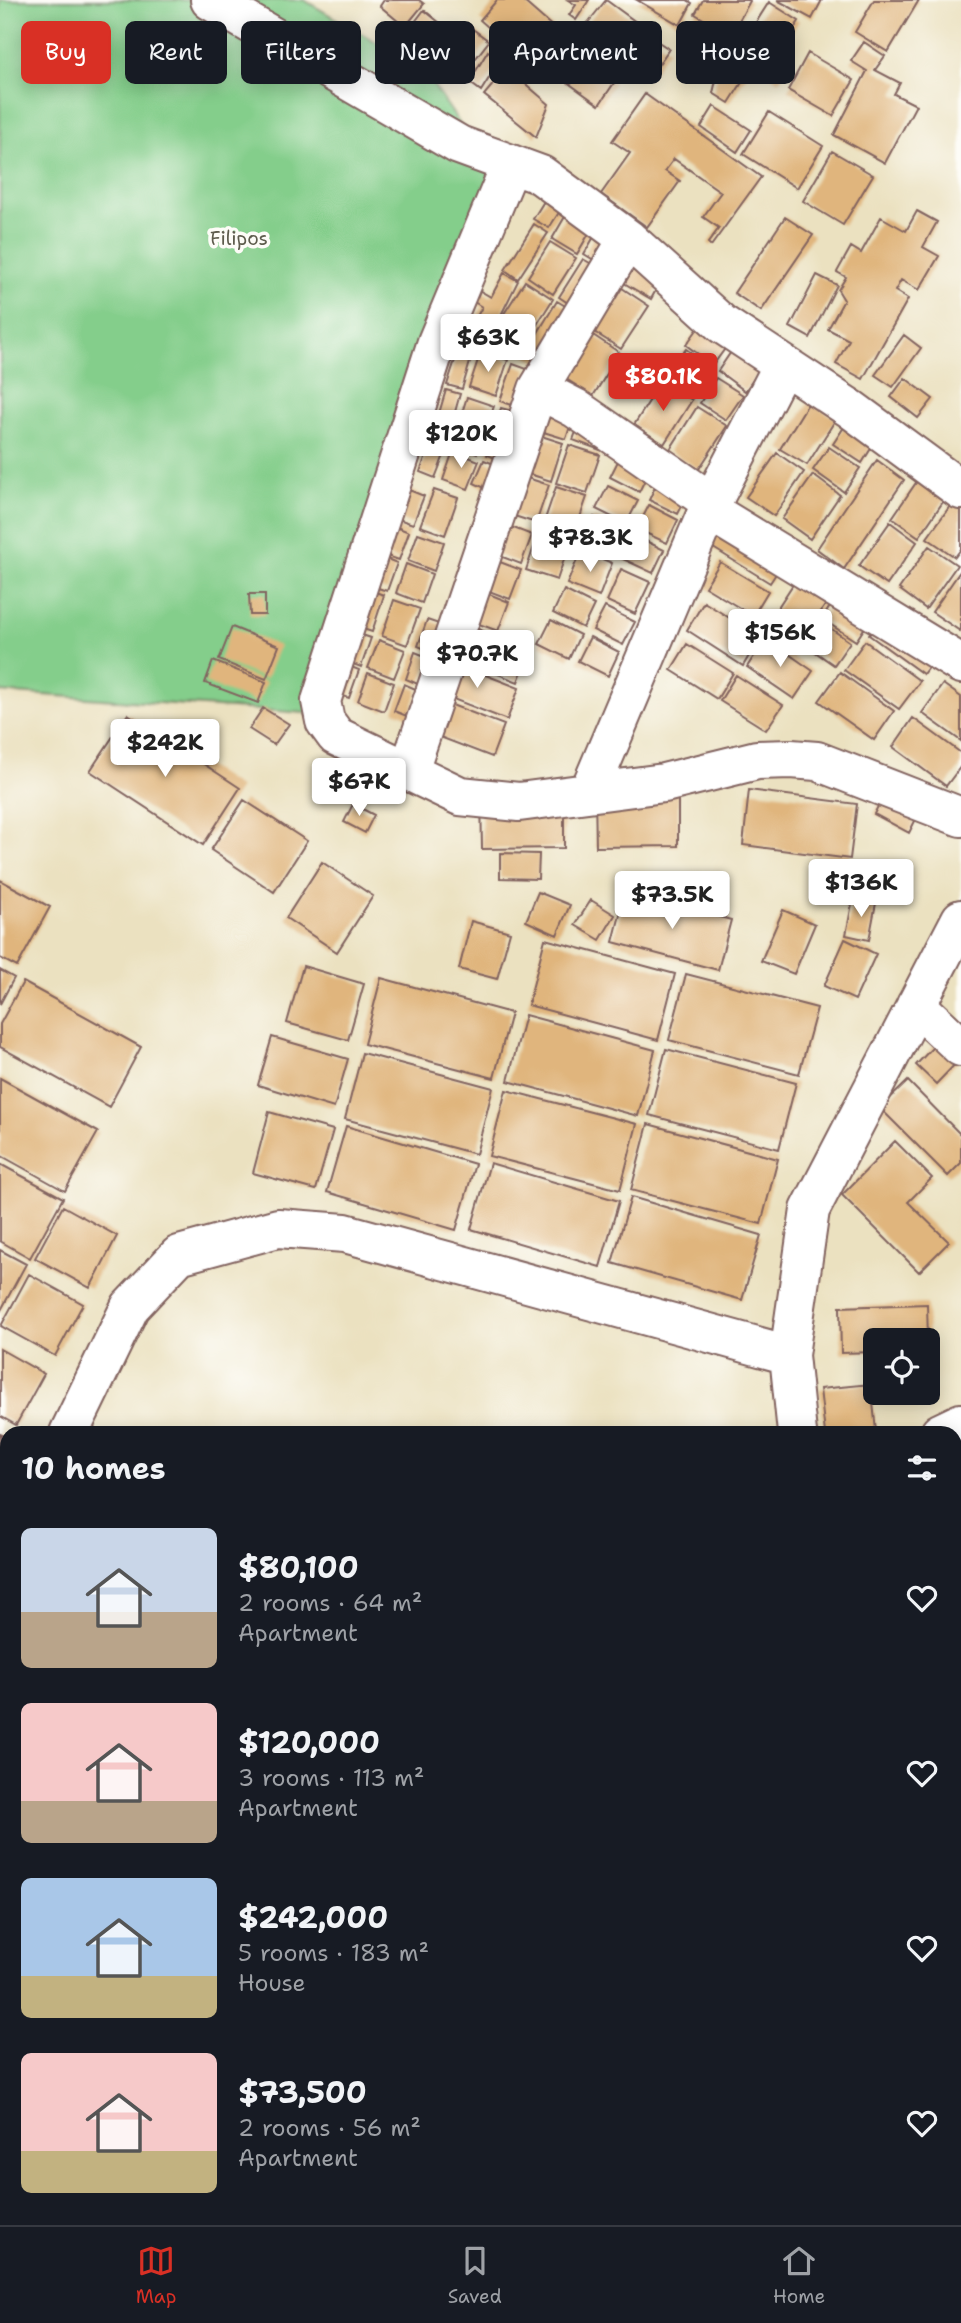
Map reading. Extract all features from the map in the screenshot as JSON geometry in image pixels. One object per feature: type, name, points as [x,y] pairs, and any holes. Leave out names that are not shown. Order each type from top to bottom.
[{"type":"street","points":[[210,0],[459,145],[541,175],[628,239],[722,324],[851,409],[961,490]]},
{"type":"street","points":[[511,164],[437,342],[321,701],[325,721],[336,736],[409,770],[432,785],[460,796],[519,803],[664,783],[757,760],[791,759],[817,761],[961,817]]},
{"type":"street","points":[[409,770],[538,389],[628,239]]},
{"type":"street","points":[[589,792],[709,506],[783,365]]},
{"type":"street","points":[[538,389],[575,408],[709,506],[961,664]]},
{"type":"street","points":[[796,1426],[789,1355],[810,1210],[961,919]]},
{"type":"street","points":[[916,1005],[961,1047]]},
{"type":"street","points":[[72,1426],[130,1307],[179,1255],[278,1228],[345,1233],[789,1355]]},
{"type":"green space","name":"Filipos","points":[[0,0],[304,0],[340,21],[241,21],[241,84],[361,84],[361,33],[375,42],[375,84],[432,84],[508,194],[320,714],[0,692]]},
{"type":"building","points":[[384,0],[419,0],[424,4],[410,21],[398,21],[380,6]]},
{"type":"building","points":[[497,0],[522,0],[546,21],[489,21],[489,28],[480,20]]},
{"type":"building","points":[[568,0],[589,0],[576,20],[569,15],[576,5]]},
{"type":"building","points":[[606,0],[635,21],[589,21]]},
{"type":"building","points":[[637,0],[687,0],[692,3],[682,21],[676,23]]},
{"type":"building","points":[[703,0],[750,1],[739,21],[707,21],[695,14]]},
{"type":"building","points":[[777,0],[822,0],[812,19]]},
{"type":"building","points":[[874,0],[919,0],[888,52],[855,32]]},
{"type":"building","points":[[769,2],[799,21],[795,27],[795,21],[757,21]]},
{"type":"building","points":[[424,10],[438,21],[416,21]]},
{"type":"building","points":[[475,31],[489,41],[475,59]]},
{"type":"building","points":[[864,42],[885,56],[875,70],[900,83],[894,94],[916,105],[885,163],[834,135],[867,71],[851,61]]},
{"type":"building","points":[[662,44],[669,49],[662,59]]},
{"type":"building","points":[[489,52],[489,78],[481,91],[472,84],[475,84],[475,72]]},
{"type":"building","points":[[808,53],[854,80],[833,116],[788,90],[791,84],[795,84],[795,77]]},
{"type":"building","points":[[493,84],[526,84],[549,104],[536,137],[484,95]]},
{"type":"building","points":[[570,84],[613,84],[599,105]]},
{"type":"building","points":[[715,84],[741,84],[729,103],[713,93]]},
{"type":"building","points":[[645,94],[761,177],[711,246],[708,243],[719,228],[703,217],[721,192],[674,159],[665,171],[680,181],[647,227],[601,194],[630,153],[612,141]]},
{"type":"building","points":[[714,106],[751,130],[737,152],[701,127]]},
{"type":"building","points":[[769,112],[823,146],[797,188],[743,154]]},
{"type":"building","points":[[832,151],[873,175],[843,225],[803,201]]},
{"type":"building","points":[[556,182],[572,192],[549,228],[533,219]]},
{"type":"building","points":[[577,196],[602,211],[577,254],[552,239]]},
{"type":"building","points":[[917,211],[937,222],[923,247],[939,256],[919,290],[901,280],[895,291],[908,299],[863,379],[836,364],[849,340],[828,329],[844,300],[838,290],[846,277],[837,272],[851,247],[861,253],[881,217],[906,231]]},
{"type":"building","points":[[606,216],[621,225],[599,263],[584,254]]},
{"type":"building","points":[[785,217],[813,235],[761,311],[734,293]]},
{"type":"building","points":[[534,224],[548,233],[518,279],[505,270]]},
{"type":"building","points":[[550,242],[576,258],[553,294],[528,277]]},
{"type":"building","points":[[583,259],[597,267],[574,307],[559,297]]},
{"type":"building","points":[[636,261],[663,277],[651,299],[624,283]]},
{"type":"building","points":[[504,273],[518,281],[493,331],[525,281],[553,299],[519,353],[471,327],[482,307],[471,300],[477,289],[491,297]]},
{"type":"building","points":[[817,275],[837,285],[810,338],[790,327]]},
{"type":"building","points":[[619,286],[649,306],[621,349],[591,330]]},
{"type":"building","points":[[557,301],[572,310],[540,364],[525,354]]},
{"type":"building","points":[[704,320],[732,339],[713,365],[686,345]]},
{"type":"building","points":[[590,333],[620,353],[593,396],[563,377]]},
{"type":"building","points":[[904,335],[921,348],[893,387],[875,375]]},
{"type":"building","points":[[735,346],[763,366],[745,391],[718,371]]},
{"type":"building","points":[[459,348],[473,352],[462,389],[447,385]]},
{"type":"building","points":[[686,349],[713,369],[695,395],[667,375]]},
{"type":"building","points":[[481,351],[508,360],[496,396],[469,387]]},
{"type":"building","points":[[513,364],[527,369],[515,406],[500,401]]},
{"type":"building","points":[[716,378],[743,395],[726,420],[700,403]]},
{"type":"building","points":[[905,378],[933,399],[918,418],[891,397]]},
{"type":"building","points":[[662,381],[692,400],[664,444],[634,425]]},
{"type":"building","points":[[446,390],[460,394],[446,444],[431,440]]},
{"type":"building","points":[[547,391],[578,401],[566,439],[534,429]]},
{"type":"building","points":[[467,397],[494,406],[477,453],[452,444]]},
{"type":"building","points":[[809,402],[836,419],[807,465],[780,449]]},
{"type":"building","points":[[697,407],[727,426],[699,469],[669,451]]},
{"type":"building","points":[[501,408],[516,412],[501,460],[487,455]]},
{"type":"building","points":[[583,413],[610,424],[600,450],[573,440]]},
{"type":"building","points":[[850,418],[878,437],[862,463],[833,444]]},
{"type":"building","points":[[532,433],[563,443],[551,481],[520,471]]},
{"type":"building","points":[[628,441],[657,455],[639,492],[610,477]]},
{"type":"building","points":[[430,444],[446,450],[435,478],[420,472]]},
{"type":"building","points":[[569,445],[600,455],[587,493],[556,483]]},
{"type":"building","points":[[829,447],[860,468],[844,492],[813,470]]},
{"type":"building","points":[[453,451],[479,461],[468,489],[443,480]]},
{"type":"building","points":[[777,453],[804,472],[774,516],[746,497]]},
{"type":"building","points":[[484,460],[499,466],[489,490],[474,483]]},
{"type":"building","points":[[877,460],[904,480],[844,569],[817,549]]},
{"type":"building","points":[[666,463],[696,478],[678,514],[649,500]]},
{"type":"building","points":[[922,474],[949,493],[919,537],[892,518]]},
{"type":"building","points":[[518,475],[549,485],[536,523],[505,513]]},
{"type":"building","points":[[813,475],[840,495],[810,539],[782,519]]},
{"type":"building","points":[[608,486],[638,501],[626,524],[596,509]]},
{"type":"building","points":[[556,487],[587,497],[574,535],[543,525]]},
{"type":"building","points":[[409,490],[424,496],[413,524],[398,519]]},
{"type":"building","points":[[434,490],[458,498],[445,535],[420,526]]},
{"type":"building","points":[[958,495],[961,496],[961,549],[955,557],[927,538]]},
{"type":"building","points":[[649,505],[678,520],[667,543],[637,529]]},
{"type":"building","points":[[594,517],[624,531],[613,555],[583,540]]},
{"type":"building","points":[[890,522],[917,542],[887,585],[859,566]]},
{"type":"building","points":[[503,524],[532,535],[521,564],[492,553]]},
{"type":"building","points":[[394,526],[409,532],[399,560],[384,555]]},
{"type":"building","points":[[723,526],[791,550],[770,583],[710,546]]},
{"type":"building","points":[[539,532],[570,542],[557,580],[526,570]]},
{"type":"building","points":[[418,533],[444,542],[434,571],[408,561]]},
{"type":"building","points":[[634,535],[664,550],[653,573],[623,559]]},
{"type":"building","points":[[929,546],[957,565],[926,609],[899,589]]},
{"type":"building","points":[[581,550],[612,563],[599,597],[567,584]]},
{"type":"building","points":[[382,557],[397,563],[387,591],[372,586]]},
{"type":"building","points":[[492,559],[521,570],[510,599],[481,588]]},
{"type":"building","points":[[720,562],[768,591],[753,616],[705,587]]},
{"type":"building","points":[[406,564],[432,574],[422,603],[396,593]]},
{"type":"building","points":[[805,566],[837,587],[799,645],[767,624]]},
{"type":"building","points":[[621,569],[650,582],[635,614],[607,601]]},
{"type":"building","points":[[961,570],[961,629],[960,631],[932,612]]},
{"type":"building","points":[[842,588],[876,610],[856,641],[822,619]]},
{"type":"building","points":[[369,590],[384,595],[372,632],[357,627]]},
{"type":"building","points":[[479,590],[509,602],[498,631],[468,620]]},
{"type":"building","points":[[564,590],[594,605],[583,628],[553,613]]},
{"type":"building","points":[[249,594],[265,594],[265,615],[250,615]]},
{"type":"building","points":[[394,600],[420,609],[407,645],[382,636]]},
{"type":"building","points":[[704,602],[760,637],[743,666],[687,630]]},
{"type":"building","points":[[605,607],[635,622],[623,645],[593,630]]},
{"type":"building","points":[[890,607],[944,646],[923,674],[869,635]]},
{"type":"building","points":[[427,620],[442,625],[432,652],[418,646]]},
{"type":"building","points":[[551,620],[580,635],[569,659],[539,644]]},
{"type":"building","points":[[457,621],[530,649],[518,682],[445,653]]},
{"type":"building","points":[[820,621],[850,642],[834,665],[804,644]]},
{"type":"building","points":[[232,627],[279,646],[266,679],[219,660]]},
{"type":"building","points":[[356,633],[371,638],[361,667],[345,661]]},
{"type":"building","points":[[590,637],[619,652],[608,676],[578,661]]},
{"type":"building","points":[[766,638],[813,671],[794,699],[747,667]]},
{"type":"building","points":[[379,640],[405,650],[394,678],[368,668]]},
{"type":"building","points":[[865,641],[920,681],[899,709],[844,670]]},
{"type":"building","points":[[687,644],[733,673],[717,699],[671,670]]},
{"type":"building","points":[[415,652],[430,658],[420,685],[406,679]]},
{"type":"building","points":[[447,660],[519,688],[507,720],[435,692]]},
{"type":"building","points":[[213,661],[266,682],[258,703],[205,683]]},
{"type":"building","points":[[344,664],[359,670],[349,698],[334,693]]},
{"type":"building","points":[[840,672],[894,711],[874,740],[819,701]]},
{"type":"building","points":[[368,673],[394,683],[384,711],[358,701]]},
{"type":"building","points":[[736,675],[783,705],[766,730],[720,701]]},
{"type":"building","points":[[404,684],[418,690],[409,717],[394,711]]},
{"type":"building","points":[[943,684],[961,697],[961,741],[922,713]]},
{"type":"building","points":[[431,697],[504,725],[492,757],[419,729]]},
{"type":"building","points":[[263,708],[289,724],[274,745],[249,729]]},
{"type":"building","points":[[128,714],[240,788],[203,845],[90,771]]},
{"type":"building","points":[[913,718],[961,753],[961,766],[946,786],[893,747]]},
{"type":"building","points":[[889,785],[924,803],[909,833],[874,814]]},
{"type":"building","points":[[749,790],[857,804],[850,859],[743,845]]},
{"type":"building","points":[[678,792],[678,846],[596,847],[595,793]]},
{"type":"building","points":[[481,795],[564,795],[564,848],[482,849]]},
{"type":"building","points":[[244,800],[307,841],[274,892],[211,850]]},
{"type":"building","points":[[353,804],[374,815],[365,833],[344,822]]},
{"type":"building","points":[[500,853],[539,854],[538,879],[500,878]]},
{"type":"building","points":[[322,862],[373,896],[337,952],[286,918]]},
{"type":"building","points":[[0,880],[50,907],[17,967],[0,958]]},
{"type":"building","points":[[626,891],[731,920],[718,970],[613,942]]},
{"type":"building","points":[[538,892],[570,905],[557,935],[526,921]]},
{"type":"building","points":[[853,898],[876,903],[869,940],[846,935]]},
{"type":"building","points":[[591,900],[615,915],[600,940],[575,925]]},
{"type":"building","points":[[783,910],[815,924],[794,974],[761,961]]},
{"type":"building","points":[[471,921],[510,932],[497,979],[459,969]]},
{"type":"building","points":[[545,939],[675,974],[658,1040],[528,1005]]},
{"type":"building","points":[[845,939],[876,954],[855,1000],[824,986]]},
{"type":"building","points":[[303,966],[364,984],[348,1040],[287,1023]]},
{"type":"building","points":[[0,970],[14,978],[0,1004]]},
{"type":"building","points":[[686,974],[817,1008],[799,1074],[669,1040]]},
{"type":"building","points":[[381,978],[511,1013],[494,1078],[364,1044]]},
{"type":"building","points":[[23,982],[141,1047],[109,1107],[0,1047],[0,1024]]},
{"type":"building","points":[[525,1015],[655,1050],[638,1116],[508,1081]]},
{"type":"building","points":[[947,1032],[961,1058],[936,1084],[916,1065]]},
{"type":"building","points":[[272,1037],[348,1059],[334,1108],[258,1085]]},
{"type":"building","points":[[666,1049],[796,1083],[779,1149],[649,1115]]},
{"type":"building","points":[[362,1053],[493,1088],[476,1154],[345,1119]]},
{"type":"building","points":[[0,1078],[98,1132],[65,1191],[0,1155]]},
{"type":"building","points":[[908,1081],[961,1135],[961,1163],[948,1176],[880,1108]]},
{"type":"building","points":[[506,1090],[637,1124],[620,1190],[489,1156]]},
{"type":"building","points":[[269,1112],[333,1130],[316,1190],[253,1173]]},
{"type":"building","points":[[648,1124],[778,1159],[761,1224],[631,1190]]},
{"type":"building","points":[[346,1126],[475,1164],[456,1230],[327,1192]]},
{"type":"building","points":[[895,1141],[932,1178],[908,1202],[949,1242],[919,1272],[842,1195]]},
{"type":"building","points":[[490,1163],[619,1201],[600,1267],[471,1229]]},
{"type":"building","points":[[0,1164],[63,1198],[30,1258],[0,1241]]},
{"type":"building","points":[[631,1197],[761,1235],[742,1300],[612,1263]]},
{"type":"building","points":[[63,1206],[117,1236],[90,1288],[35,1258]]},
{"type":"building","points":[[0,1250],[26,1264],[0,1312]]},
{"type":"building","points":[[29,1274],[83,1304],[55,1356],[1,1326]]},
{"type":"building","points":[[927,1304],[928,1328],[863,1328],[863,1352],[841,1353],[840,1307]]},
{"type":"building","points":[[0,1349],[44,1374],[16,1425],[0,1416]]},
{"type":"building","points":[[863,1385],[863,1405],[873,1405],[875,1426],[824,1426],[820,1389]]}]
